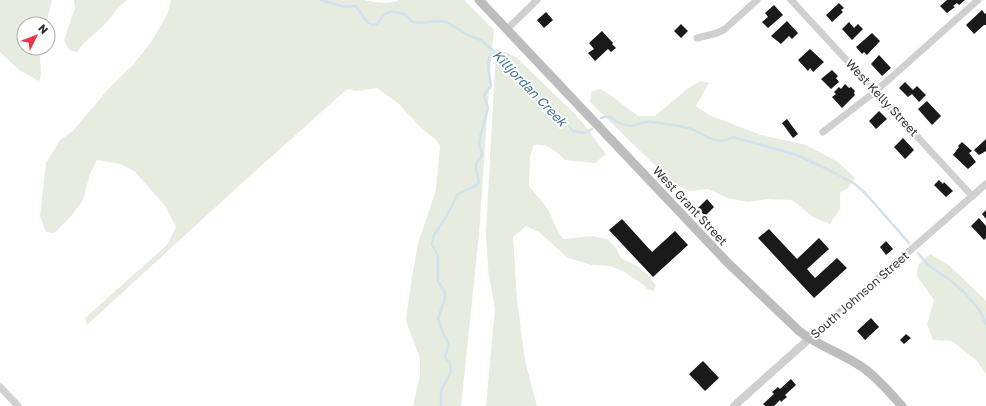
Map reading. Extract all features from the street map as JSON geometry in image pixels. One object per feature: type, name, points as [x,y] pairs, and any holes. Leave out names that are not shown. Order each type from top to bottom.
[{"type":"main road","name":"West Grant Street","points":[[479,0],[732,268],[809,339],[862,367],[902,406]]},
{"type":"street","points":[[507,29],[537,0]]},
{"type":"street","points":[[697,38],[717,33],[725,29],[757,0]]},
{"type":"street","name":"West Kelly Street","points":[[791,0],[972,196]]},
{"type":"street","points":[[823,132],[876,91],[978,0]]},
{"type":"street","name":"South Johnson Street","points":[[734,406],[986,184]]},
{"type":"street","points":[[0,387],[18,406]]},
{"type":"shaded area","points":[[0,0],[52,0],[48,16],[16,16],[16,56],[40,56],[41,72],[39,81],[19,70],[0,52]]},
{"type":"shaded area","points":[[74,0],[127,0],[102,28],[83,44],[77,52],[69,50],[64,40],[75,8]]},
{"type":"shaded area","points":[[171,0],[364,0],[387,3],[396,2],[399,0],[464,0],[494,30],[479,234],[461,406],[413,406],[420,375],[420,358],[406,321],[418,243],[436,190],[440,146],[436,140],[418,125],[399,104],[377,88],[356,91],[347,89],[87,325],[85,318],[167,245],[176,227],[166,207],[135,172],[121,164],[97,160],[90,174],[83,200],[72,215],[54,233],[46,232],[40,216],[46,163],[60,140],[73,131],[110,87],[133,65],[151,42],[167,15]]},
{"type":"shaded area","points":[[496,48],[516,57],[579,118],[606,154],[595,163],[565,160],[548,146],[534,145],[530,156],[529,186],[548,209],[559,234],[564,239],[592,236],[607,239],[616,248],[621,258],[637,266],[649,276],[656,286],[653,291],[646,289],[645,286],[623,271],[610,266],[592,265],[568,258],[539,232],[526,226],[513,237],[517,299],[525,361],[537,406],[486,406],[495,309],[488,269],[486,233]]},
{"type":"shaded area","points":[[700,81],[709,83],[696,106],[709,115],[761,135],[806,145],[838,162],[855,178],[848,188],[840,193],[840,209],[830,224],[813,217],[792,200],[768,199],[748,202],[728,198],[708,189],[689,191],[671,181],[590,102],[592,91],[600,89],[638,116],[655,116],[686,90]]},
{"type":"shaded area","points":[[930,254],[950,266],[986,301],[986,374],[977,361],[952,341],[933,340],[927,324],[934,300],[917,276],[918,265]]},
{"type":"building","points":[[947,0],[965,0],[959,5],[957,3],[953,6],[955,7],[947,13],[940,6]]},
{"type":"building","points":[[839,3],[844,8],[841,10],[843,12],[832,22],[826,15]]},
{"type":"building","points":[[774,5],[783,15],[768,28],[762,22],[768,17],[765,13]]},
{"type":"building","points":[[982,10],[985,14],[986,13],[986,25],[974,34],[966,25]]},
{"type":"building","points":[[546,12],[553,20],[544,28],[537,20]]},
{"type":"building","points":[[787,21],[798,33],[792,39],[789,36],[781,44],[771,36]]},
{"type":"building","points":[[849,22],[854,28],[858,24],[863,29],[852,40],[842,29]]},
{"type":"building","points":[[681,24],[688,31],[681,38],[674,31]]},
{"type":"building","points":[[602,31],[616,48],[611,52],[608,49],[595,61],[588,53],[594,49],[589,43]]},
{"type":"building","points":[[872,33],[880,41],[867,55],[864,52],[862,54],[856,47]]},
{"type":"building","points":[[810,49],[824,62],[813,72],[810,68],[808,71],[798,60]]},
{"type":"building","points":[[879,55],[891,68],[882,76],[871,64]]},
{"type":"building","points":[[832,70],[838,76],[836,78],[839,82],[831,89],[821,79]]},
{"type":"building","points":[[905,82],[913,90],[917,86],[926,95],[919,102],[912,94],[908,97],[899,88]]},
{"type":"building","points":[[845,84],[855,91],[855,95],[842,108],[832,97],[836,94],[834,92],[839,87],[841,89]]},
{"type":"building","points":[[927,101],[941,116],[932,125],[918,109]]},
{"type":"building","points":[[879,111],[887,119],[876,129],[869,121]]},
{"type":"building","points":[[787,119],[798,134],[793,138],[782,123]]},
{"type":"building","points":[[903,138],[914,150],[905,159],[894,147]]},
{"type":"building","points":[[986,139],[986,151],[979,155],[974,150]]},
{"type":"building","points":[[962,142],[972,151],[969,153],[976,162],[968,169],[953,155]]},
{"type":"building","points":[[939,180],[943,184],[944,182],[953,191],[946,197],[934,185]]},
{"type":"building","points":[[707,199],[714,207],[705,216],[698,208]]},
{"type":"building","points":[[986,210],[986,219],[982,214]]},
{"type":"building","points":[[979,218],[986,226],[986,238],[984,240],[971,226]]},
{"type":"building","points":[[622,219],[652,252],[675,231],[688,245],[653,277],[609,230]]},
{"type":"building","points":[[769,229],[797,259],[819,238],[829,249],[807,269],[815,278],[837,258],[847,268],[814,298],[758,238]]},
{"type":"building","points":[[886,241],[893,249],[886,255],[880,247]]},
{"type":"building","points":[[871,318],[879,327],[865,340],[857,331]]},
{"type":"building","points":[[906,334],[911,338],[904,344],[900,340]]},
{"type":"building","points":[[703,361],[719,378],[705,391],[689,374]]},
{"type":"building","points":[[791,379],[796,385],[785,395],[787,397],[781,402],[780,400],[774,406],[765,406],[763,404],[774,394],[772,392],[778,387],[780,389]]},
{"type":"waterway","name":"Killjordan Creek","points":[[321,0],[345,7],[356,6],[367,22],[373,25],[377,24],[385,14],[391,11],[404,14],[413,22],[446,22],[470,36],[481,40],[516,71],[573,131],[585,133],[592,129]]},
{"type":"waterway","points":[[441,406],[441,391],[451,371],[450,363],[445,357],[449,344],[438,319],[445,298],[445,293],[438,281],[438,256],[432,244],[434,235],[446,217],[457,195],[479,183],[476,165],[482,155],[479,141],[488,108],[484,95],[491,86],[488,62],[490,55],[495,52]]},
{"type":"waterway","name":"Killjordan Creek","points":[[601,118],[611,117],[619,123],[630,126],[643,122],[655,122],[679,126],[694,130],[714,140],[723,140],[733,137],[797,155],[855,184],[866,194],[909,243]]},
{"type":"waterway","name":"Killjordan Creek","points":[[918,253],[928,265],[950,280],[965,293],[980,311],[986,324]]}]
